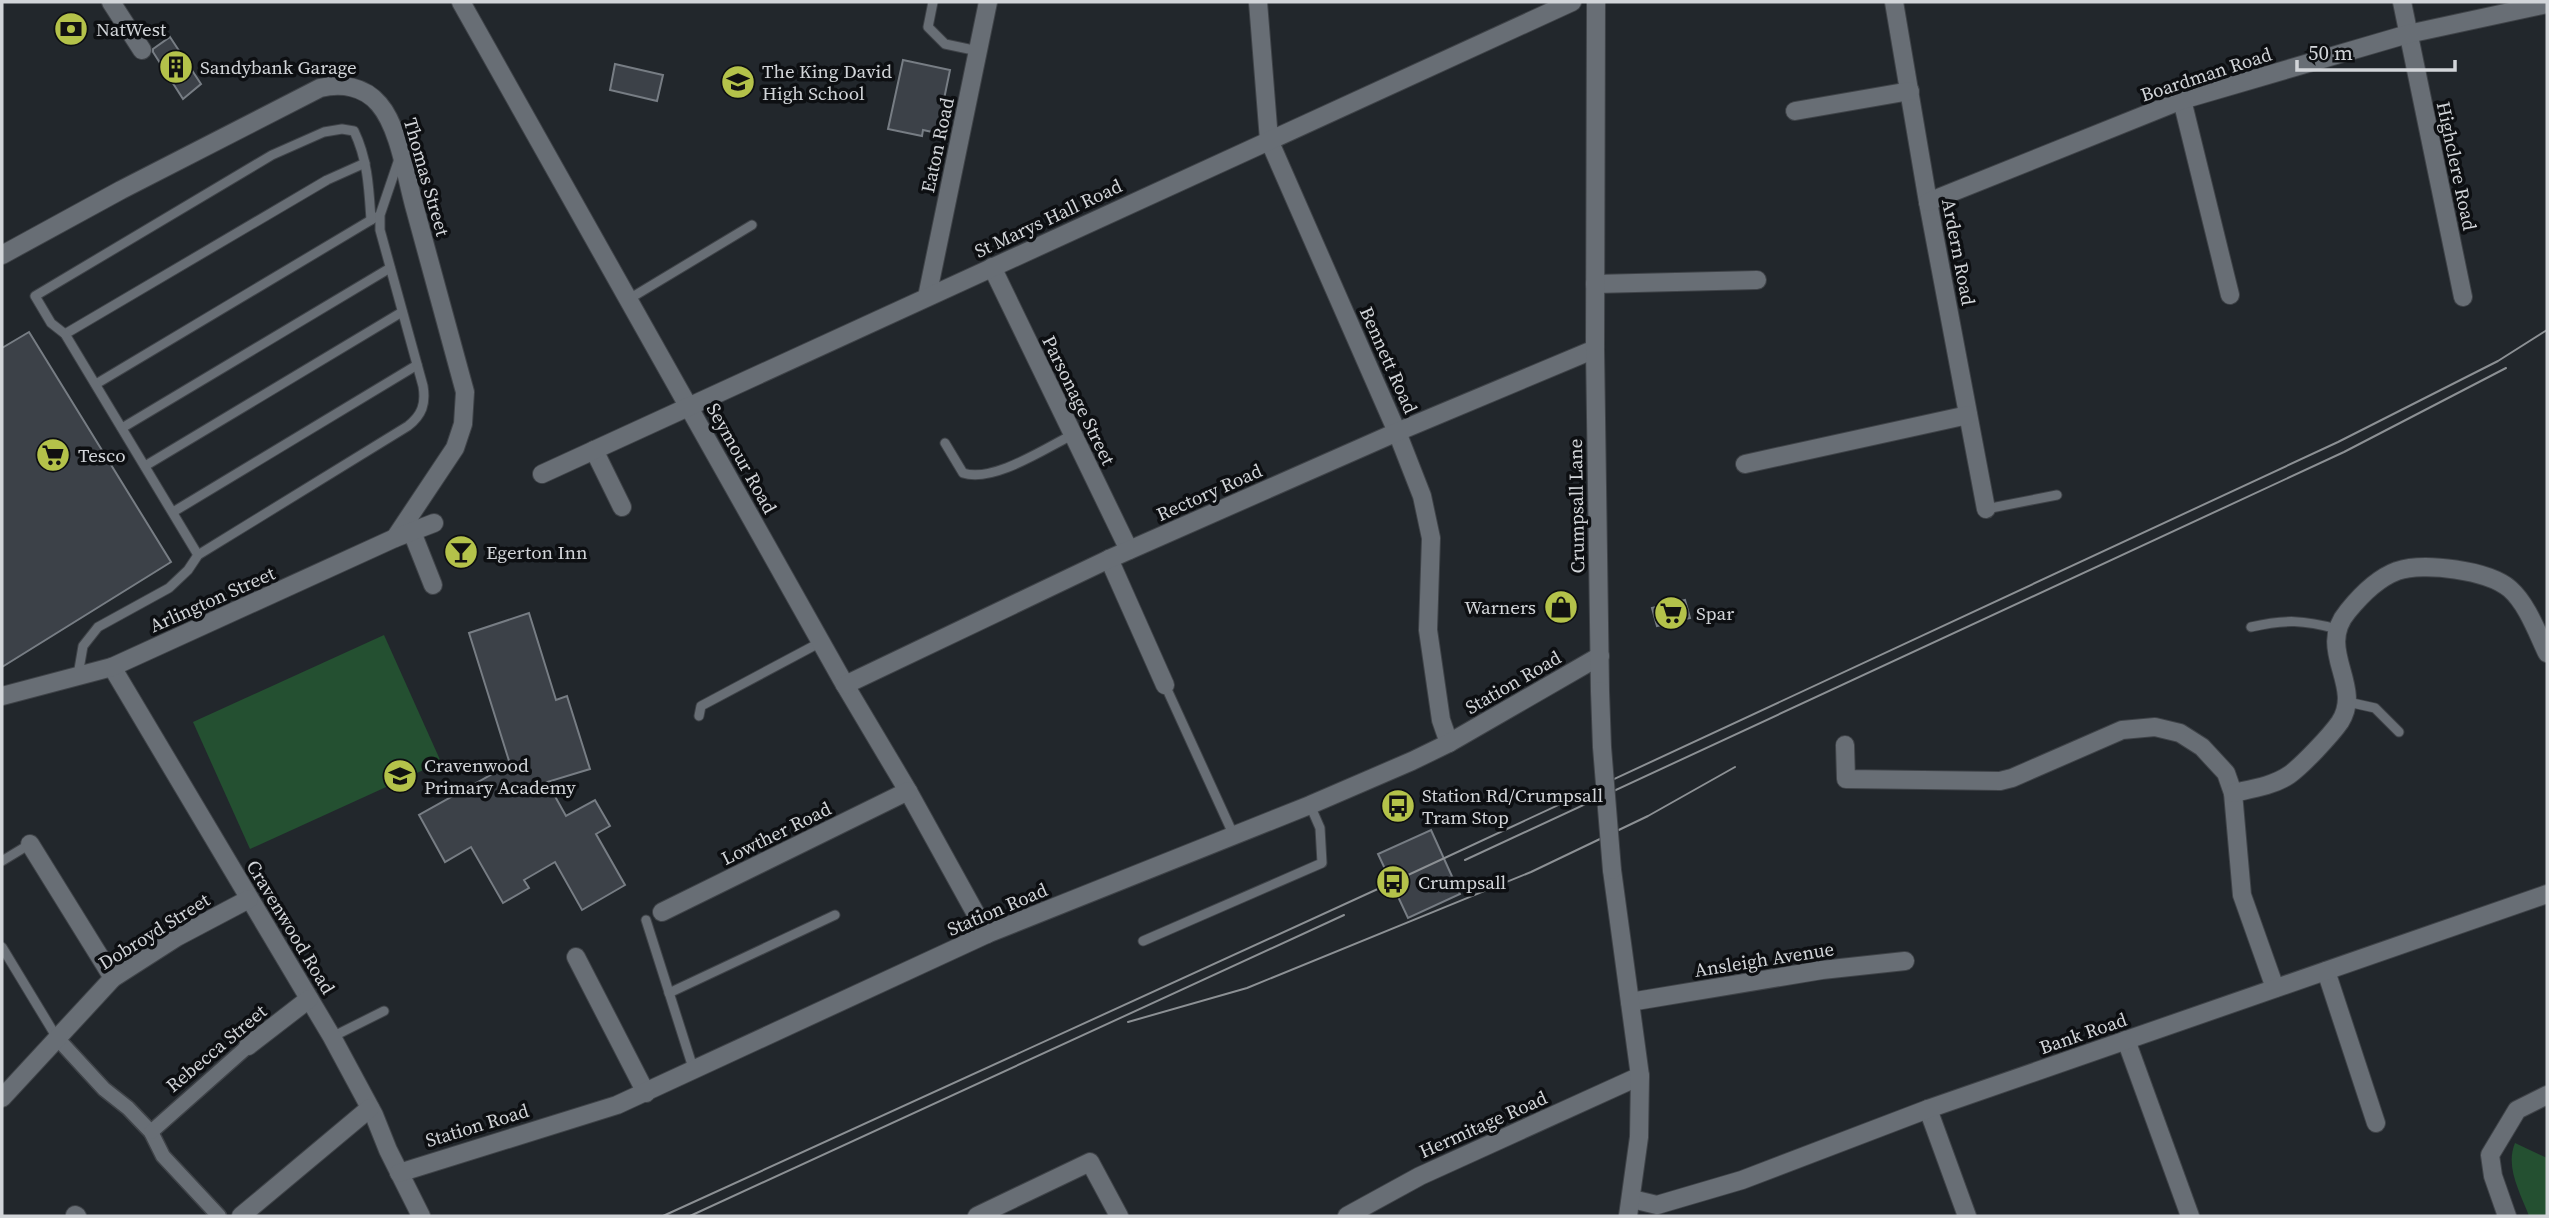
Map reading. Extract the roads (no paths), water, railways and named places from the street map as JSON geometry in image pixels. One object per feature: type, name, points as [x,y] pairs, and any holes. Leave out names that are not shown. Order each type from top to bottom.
[{"type":"street","points":[[111,2],[142,50]]},
{"type":"street","name":"Seymour Road","points":[[461,2],[987,934]]},
{"type":"street","name":"Eaton Road","points":[[927,297],[988,2]]},
{"type":"street","name":"Bennett Road","points":[[1258,2],[1269,140],[1423,496],[1431,538],[1428,630],[1441,720],[1449,743]]},
{"type":"street","name":"St Marys Hall Road","points":[[542,474],[1572,2]]},
{"type":"street","name":"Crumpsall Lane","points":[[1596,2],[1595,349],[1600,691],[1612,870],[1640,1076],[1639,1137],[1630,1208]]},
{"type":"street","name":"Ardern Road","points":[[1894,2],[1928,202],[1986,509]]},
{"type":"street","name":"Highclere Road","points":[[2402,2],[2463,297]]},
{"type":"street","name":"Boardman Road","points":[[1928,202],[2182,100],[2407,34],[2547,4]]},
{"type":"street","name":"Thomas Street","points":[[2,255],[320,88],[350,86],[369,95],[389,120],[400,154],[465,392],[463,424],[455,448],[404,535]]},
{"type":"street","points":[[1795,111],[1910,91]]},
{"type":"street","points":[[2182,100],[2230,295]]},
{"type":"street","name":"Parsonage Street","points":[[992,267],[1129,550]]},
{"type":"street","points":[[1595,284],[1757,280]]},
{"type":"street","name":"Rectory Road","points":[[845,685],[1108,559],[1397,432],[1595,349]]},
{"type":"street","points":[[1745,464],[1968,415]]},
{"type":"street","points":[[594,450],[622,507]]},
{"type":"street","name":"Arlington Street","points":[[2,696],[112,667],[434,523]]},
{"type":"street","points":[[404,535],[432,585]]},
{"type":"street","points":[[1108,559],[1165,685]]},
{"type":"street","points":[[2233,793],[2272,783],[2289,775],[2341,720],[2348,702],[2336,652],[2335,634],[2346,613],[2369,587],[2398,571],[2436,568],[2481,574],[2499,580],[2512,591],[2526,612],[2547,653]]},
{"type":"street","name":"Station Road","points":[[399,1173],[617,1105],[646,1093],[987,934],[1310,805],[1449,743],[1600,656]]},
{"type":"street","name":"Cravenwood Road","points":[[112,667],[331,1037],[370,1108],[421,1216]]},
{"type":"street","points":[[1845,745],[1846,779],[2000,781],[2122,730],[2155,727],[2180,733],[2202,747],[2226,773],[2233,793],[2242,895],[2275,988]]},
{"type":"street","name":"Lowther Road","points":[[654,916],[908,791]]},
{"type":"street","points":[[30,844],[113,978]]},
{"type":"street","name":"Bank Road","points":[[1630,1208],[1657,1205],[1742,1180],[1928,1109],[2547,894]]},
{"type":"street","name":"Dobroyd Street","points":[[2,1098],[113,978],[177,937],[249,899]]},
{"type":"street","points":[[576,957],[646,1093]]},
{"type":"street","name":"Ansleigh Avenue","points":[[1630,1002],[1822,970],[1905,961]]},
{"type":"street","points":[[2326,971],[2376,1123]]},
{"type":"street","name":"Rebecca Street","points":[[151,1132],[248,1046],[309,999]]},
{"type":"street","points":[[57,1038],[104,1090],[128,1108],[151,1132],[163,1156],[219,1216]]},
{"type":"street","points":[[2126,1040],[2190,1216]]},
{"type":"street","name":"Hermitage Road","points":[[1347,1216],[1419,1176],[1640,1076]]},
{"type":"street","points":[[2507,1216],[2493,1176],[2490,1155],[2517,1110],[2547,1095]]},
{"type":"street","points":[[241,1216],[370,1108]]},
{"type":"street","points":[[1928,1109],[1967,1216]]},
{"type":"street","points":[[977,1216],[1090,1162],[1119,1216]]},
{"type":"lane","points":[[933,2],[928,27],[945,44],[978,51]]},
{"type":"lane","points":[[198,555],[65,334],[51,323],[35,296],[272,155],[324,132],[342,129],[354,131],[365,163],[370,220]]},
{"type":"lane","points":[[78,677],[83,646],[98,627],[169,588],[188,570],[198,555],[416,420],[424,404],[424,395],[380,230],[380,215],[400,154]]},
{"type":"lane","points":[[65,334],[327,180],[365,163]]},
{"type":"lane","points":[[96,384],[380,215]]},
{"type":"lane","points":[[629,299],[752,225]]},
{"type":"lane","points":[[122,428],[390,268]]},
{"type":"lane","points":[[145,466],[402,312]]},
{"type":"lane","points":[[173,512],[417,365]]},
{"type":"lane","points":[[945,443],[963,473],[972,476],[998,471],[1072,435]]},
{"type":"lane","points":[[1986,509],[2057,495]]},
{"type":"lane","points":[[2251,627],[2280,620],[2313,622],[2337,629]]},
{"type":"lane","points":[[699,716],[701,706],[821,642]]},
{"type":"lane","points":[[1165,685],[1234,836]]},
{"type":"lane","points":[[2348,702],[2375,708],[2399,732]]},
{"type":"lane","points":[[1143,941],[1322,863],[1320,828],[1310,805]]},
{"type":"lane","points":[[2,861],[30,844]]},
{"type":"lane","points":[[669,993],[835,915]]},
{"type":"lane","points":[[654,916],[669,993],[694,1071]]},
{"type":"lane","points":[[2,947],[57,1038]]},
{"type":"lane","points":[[331,1037],[384,1011]]},
{"type":"tram line","points":[[663,1216],[1393,882],[2338,442],[2498,361],[2547,330]]},
{"type":"tram line","points":[[1465,860],[2344,452],[2506,368]]},
{"type":"tram line","points":[[1128,1022],[1247,988],[1531,872],[1648,816],[1735,767]]},
{"type":"tram line","points":[[690,1216],[1344,915]]},
{"type":"place","name":"NatWest","points":[[71,29]]},
{"type":"place","name":"Sandybank Garage","points":[[176,67]]},
{"type":"place","name":"The King David High School","points":[[738,82]]},
{"type":"place","name":"Tesco","points":[[53,455]]},
{"type":"place","name":"Egerton Inn","points":[[461,552]]},
{"type":"place","name":"Warners","points":[[1561,607]]},
{"type":"place","name":"Spar","points":[[1671,613]]},
{"type":"place","name":"Cravenwood Primary Academy","points":[[400,776]]},
{"type":"place","name":"Station Rd/Crumpsall Tram Stop","points":[[1398,806]]},
{"type":"place","name":"Crumpsall","points":[[1393,882]]}]
